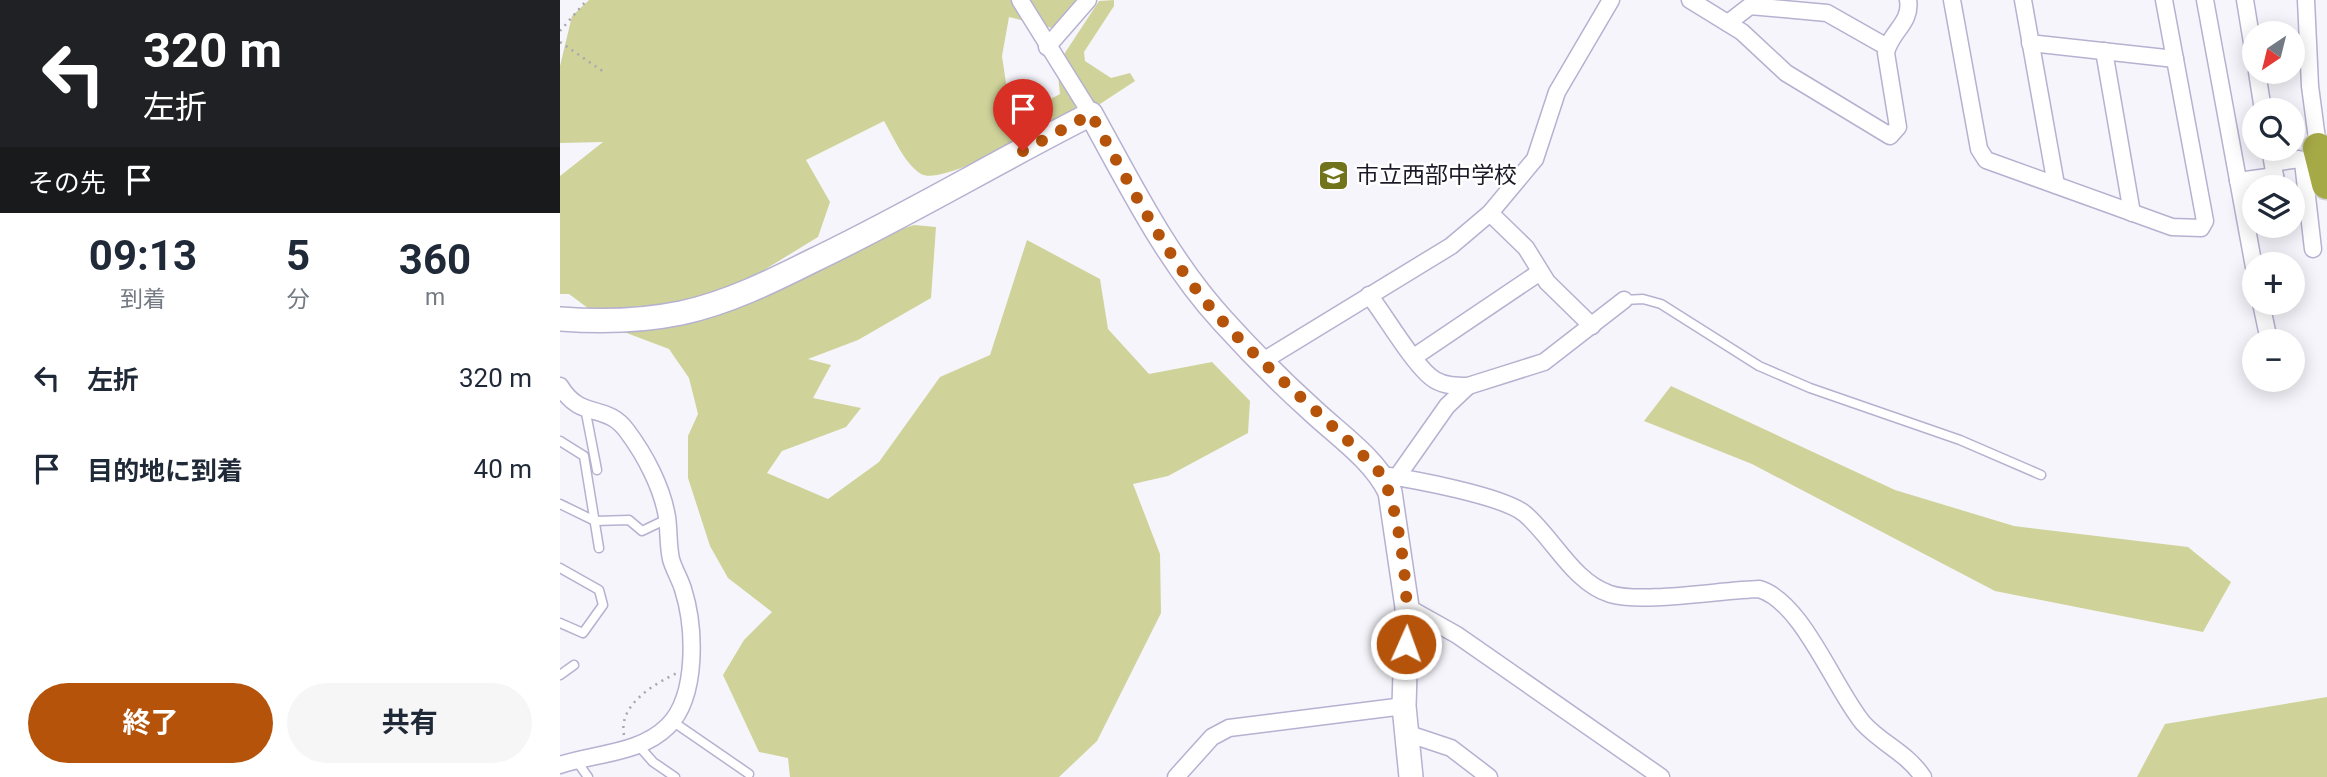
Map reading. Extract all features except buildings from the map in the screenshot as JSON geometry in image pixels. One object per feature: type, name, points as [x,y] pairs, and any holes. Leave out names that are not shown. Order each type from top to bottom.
[{"type":"highway","points":[[2309,198],[2318,148]]},
{"type":"street","points":[[1020,0],[1091,114],[1177,265],[1224,322],[1263,361],[1389,476],[1496,500],[1519,510],[1586,581],[1609,594],[1663,596],[1759,589],[1772,593],[1791,611],[1863,723],[1902,753],[1923,777]]},
{"type":"street","points":[[1047,47],[1088,0]]},
{"type":"street","points":[[1263,361],[1451,246],[1490,213],[1535,159],[1557,92],[1611,0]]},
{"type":"street","points":[[1690,0],[1750,38],[1786,73],[1890,136],[1898,127],[1886,61],[1887,47],[1907,18],[1910,11],[1908,0]]},
{"type":"street","points":[[1952,0],[1982,155],[1991,162],[2179,229],[2201,228],[2205,224],[2164,0]]},
{"type":"street","points":[[2023,0],[2056,185]]},
{"type":"street","points":[[2204,0],[2251,252]]},
{"type":"street","points":[[2245,0],[2248,21]]},
{"type":"street","points":[[2306,0],[2310,86],[2327,201]]},
{"type":"street","points":[[1728,23],[1749,6],[1821,11],[1887,47]]},
{"type":"street","points":[[2030,43],[2175,59]]},
{"type":"street","points":[[2104,51],[2132,213]]},
{"type":"street","points":[[560,319],[599,321],[654,317],[694,309],[738,294],[845,245],[1091,114]]},
{"type":"street","points":[[2238,181],[2302,160],[2309,198],[2313,249]]},
{"type":"street","points":[[1490,213],[1526,248],[1540,272],[1592,326]]},
{"type":"street","points":[[1414,357],[1540,272]]},
{"type":"street","points":[[1369,295],[1414,357],[1436,381],[1468,386],[1540,365],[1624,300]]},
{"type":"street","points":[[560,386],[569,401],[613,418],[628,432],[654,478],[667,519],[671,561],[686,598],[691,666],[685,701],[672,721],[655,737],[633,747],[560,765]]},
{"type":"street","points":[[1411,777],[1404,706],[1407,607],[1389,476],[1447,406],[1468,386]]},
{"type":"street","points":[[1407,607],[1457,635],[1661,777]]},
{"type":"street","points":[[1176,777],[1212,737],[1229,728],[1404,706]]},
{"type":"street","points":[[1406,733],[1451,748],[1489,777]]},
{"type":"lane","points":[[1624,300],[1643,299],[1661,304],[1759,366],[1810,388],[1960,440],[2041,475]]},
{"type":"lane","points":[[585,408],[597,470]]},
{"type":"lane","points":[[560,441],[584,456],[599,548]]},
{"type":"lane","points":[[560,504],[595,522],[629,520],[645,531],[667,519]]},
{"type":"lane","points":[[560,568],[602,592],[603,606],[583,633],[560,622]]},
{"type":"lane","points":[[560,675],[574,665]]},
{"type":"lane","points":[[672,721],[749,774]]},
{"type":"lane","points":[[633,747],[676,777]]},
{"type":"lane","points":[[576,760],[588,777]]},
{"type":"path","points":[[560,31],[587,0]]},
{"type":"path","points":[[560,42],[604,72]]},
{"type":"path","points":[[633,747],[623,727],[628,711],[659,682],[691,666]]},
{"type":"green space","points":[[589,0],[1079,0],[1056,29],[1009,17],[1002,56],[1007,90],[1022,105],[1045,102],[1060,94],[1057,65],[1099,1],[1114,0],[1114,6],[1084,52],[1085,61],[1111,78],[1130,73],[1135,81],[1100,104],[1077,99],[1074,112],[996,153],[951,172],[933,176],[921,174],[904,157],[884,121],[806,160],[830,202],[818,237],[751,278],[914,225],[936,227],[931,298],[858,340],[808,359],[831,365],[813,398],[861,408],[846,427],[782,451],[767,473],[828,499],[879,462],[940,377],[990,355],[1027,240],[1100,279],[1108,329],[1149,374],[1212,362],[1250,401],[1248,433],[1168,476],[1133,484],[1160,554],[1161,613],[1097,741],[1059,777],[790,777],[788,758],[759,752],[723,675],[744,640],[772,612],[728,578],[710,546],[688,478],[688,436],[698,414],[689,378],[669,349],[616,329],[569,294],[560,294],[560,176],[603,142],[560,143],[560,66],[572,16]]},
{"type":"green space","points":[[1671,386],[1895,490],[2014,526],[2188,547],[2231,582],[2203,632],[1995,591],[1752,464],[1644,421]]},
{"type":"green space","points":[[2327,697],[2327,777],[2137,777],[2165,724]]},
{"type":"place","name":"市立西部中学校","points":[[1333,175]]},
{"type":"route","points":[[1023,151],[1091,114],[1157,233],[1188,279],[1224,322],[1300,399],[1382,475],[1390,492],[1394,512],[1407,607],[1406,644]]}]
